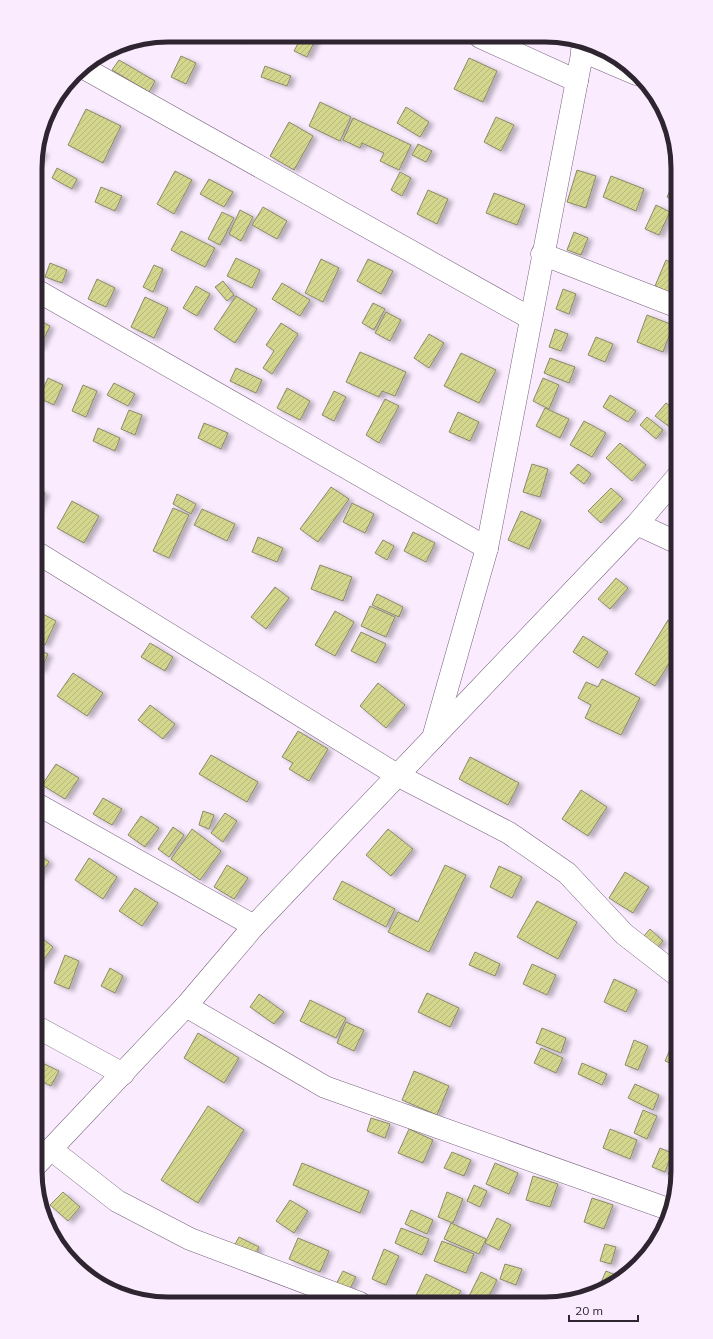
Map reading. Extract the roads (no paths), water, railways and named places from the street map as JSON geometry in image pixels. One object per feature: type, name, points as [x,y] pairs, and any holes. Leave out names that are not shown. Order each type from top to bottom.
[{"type":"street","points":[[491,42],[577,81]]},
{"type":"street","points":[[433,738],[487,548],[542,254],[583,48]]},
{"type":"street","points":[[590,51],[616,64]]},
{"type":"street","points":[[88,70],[530,318]]},
{"type":"street","points":[[542,254],[671,304]]},
{"type":"street","points":[[42,293],[487,548]]},
{"type":"street","points":[[42,1159],[186,1006],[254,926],[638,524],[671,484]]},
{"type":"street","points":[[638,524],[671,540]]},
{"type":"street","points":[[42,556],[397,775],[509,832],[567,873],[624,934],[671,971]]},
{"type":"street","points":[[42,807],[254,926]]},
{"type":"street","points":[[186,1006],[325,1086],[665,1208]]},
{"type":"street","points":[[42,1030],[123,1074]]},
{"type":"street","points":[[52,1150],[117,1201],[190,1239],[342,1297]]}]
